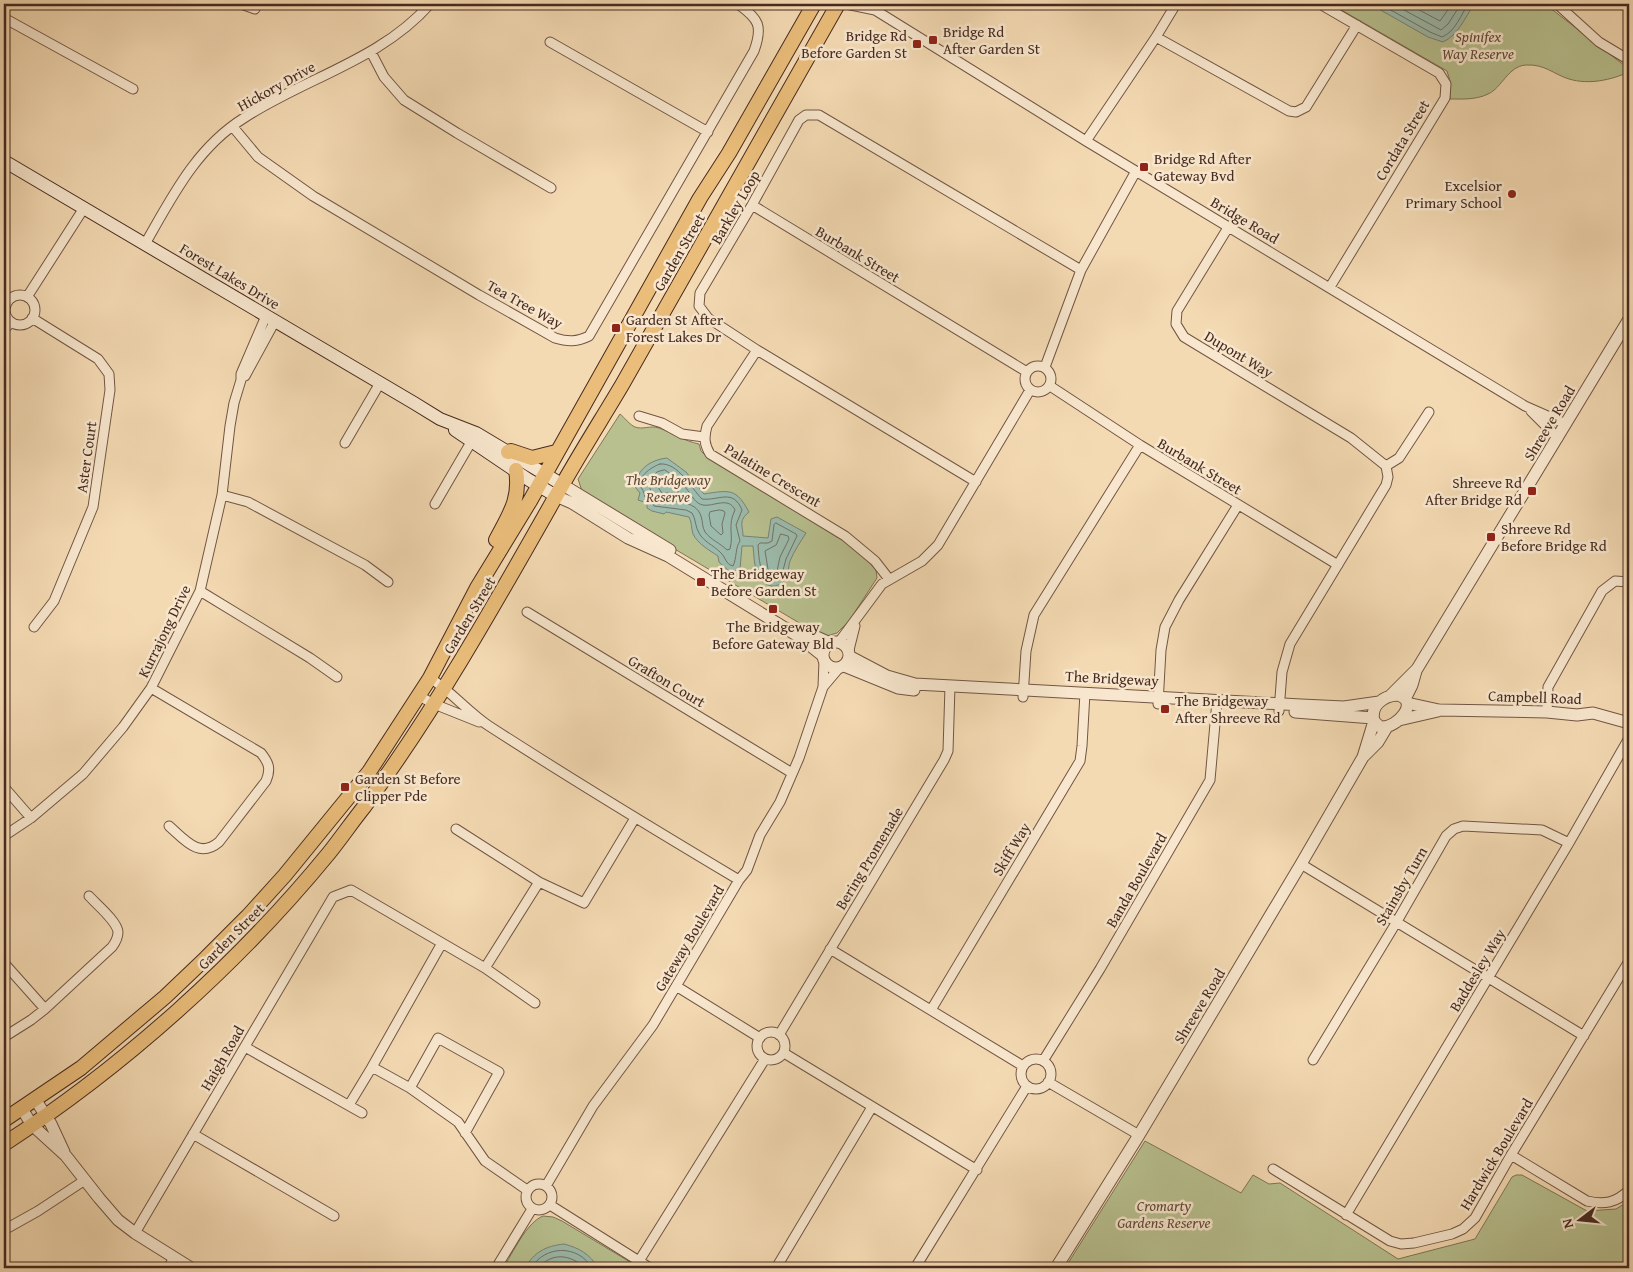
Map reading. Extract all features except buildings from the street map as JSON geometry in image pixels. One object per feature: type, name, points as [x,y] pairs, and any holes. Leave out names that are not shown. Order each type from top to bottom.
[{"type":"main road","name":"Garden Street","points":[[4,1120],[81,1068],[166,997],[248,916],[285,876],[369,772],[430,678],[477,588],[541,480],[700,198],[729,153],[814,4]]},
{"type":"main road","name":"Garden Street","points":[[4,1144],[46,1116],[155,1031],[288,902],[331,851],[408,745],[484,622],[838,4]]},
{"type":"main road","name":"Forest Lakes Drive","points":[[4,161],[474,438],[516,470],[541,480]]},
{"type":"main road","name":"Forest Lakes Drive","points":[[474,438],[508,452],[541,480]]},
{"type":"main road","points":[[508,452],[511,451],[532,458],[556,452]]},
{"type":"main road","points":[[477,588],[476,580],[479,568],[514,507],[518,489],[516,470]]},
{"type":"main road","name":"The Bridgeway","points":[[541,480],[559,490]]},
{"type":"street","points":[[241,4],[255,9]]},
{"type":"street","name":"Hickory Drive","points":[[144,244],[172,197],[210,144],[243,118],[371,52],[398,34],[430,4]]},
{"type":"street","name":"Tea Tree Way","points":[[233,127],[258,157],[313,196],[555,338],[574,342],[589,336],[754,50],[760,34],[754,15],[738,4]]},
{"type":"street","name":"Bridge Road","points":[[846,4],[871,7],[1086,141],[1525,406],[1566,424]]},
{"type":"street","points":[[1086,141],[1176,4]]},
{"type":"street","name":"Cordata Street","points":[[1320,4],[1439,73],[1446,84],[1444,98],[1330,287]]},
{"type":"street","points":[[1557,4],[1599,42],[1629,60]]},
{"type":"street","points":[[4,18],[133,89]]},
{"type":"street","points":[[1156,37],[1289,111],[1296,112],[1306,107],[1356,25]]},
{"type":"street","points":[[550,42],[708,132]]},
{"type":"street","points":[[371,52],[384,78],[404,100],[551,188]]},
{"type":"street","name":"Barkley Loop","points":[[976,482],[757,350],[708,318],[699,306],[700,293],[799,120],[806,115],[819,115],[1081,270]]},
{"type":"street","points":[[1045,367],[1081,270],[1136,171]]},
{"type":"street","name":"Burbank Street","points":[[752,205],[1027,372]]},
{"type":"street","points":[[28,297],[84,208]]},
{"type":"street","name":"Dupont Way","points":[[1228,226],[1177,311],[1176,324],[1184,337],[1351,438],[1386,466]]},
{"type":"street","points":[[17,295],[28,297],[34,305],[34,314],[24,324],[19,325],[11,322],[5,313],[5,305],[8,300],[17,295]]},
{"type":"street","name":"Aster Court","points":[[32,318],[98,359],[109,374],[110,390],[93,508],[54,601],[34,627]]},
{"type":"street","name":"Kurrajong Drive","points":[[4,836],[31,818],[83,774],[123,727],[151,688],[200,591],[222,495],[234,403],[242,380],[241,374],[270,319]]},
{"type":"street","name":"Shreeve Road","points":[[1363,757],[1374,710],[1379,702],[1391,696],[1417,669],[1629,320]]},
{"type":"street","points":[[4,330],[11,322]]},
{"type":"street","points":[[639,416],[662,423],[682,434],[704,437],[707,426],[757,350]]},
{"type":"street","points":[[1034,366],[1045,367],[1051,374],[1050,386],[1042,392],[1030,390],[1025,382],[1027,372],[1034,366]]},
{"type":"street","points":[[344,443],[380,383]]},
{"type":"street","name":"Burbank Street","points":[[1050,386],[1140,445],[1338,565]]},
{"type":"street","name":"Gateway Boulevard","points":[[834,643],[858,618],[882,584],[922,561],[938,545],[1030,390]]},
{"type":"street","name":"Bridge Road","points":[[1525,406],[1558,438]]},
{"type":"street","points":[[1280,707],[1282,672],[1290,644],[1386,485],[1388,476],[1386,466],[1399,458],[1429,412]]},
{"type":"street","name":"Palatine Crescent","points":[[704,437],[710,454],[845,536],[875,561],[889,579]]},
{"type":"street","points":[[435,504],[474,438]]},
{"type":"street","points":[[1024,693],[1026,651],[1034,615],[1140,445]]},
{"type":"street","name":"The Bridgeway","points":[[559,490],[807,634],[843,644],[845,660]]},
{"type":"street","name":"The Bridgeway","points":[[559,490],[575,505],[628,538],[668,556],[798,636],[823,658],[830,667],[845,660],[905,682],[950,689],[1280,707],[1344,707],[1379,702]]},
{"type":"street","points":[[222,495],[248,502],[365,565],[388,582]]},
{"type":"street","points":[[1158,701],[1161,650],[1165,627],[1179,600],[1238,504]]},
{"type":"street","points":[[1547,712],[1548,687],[1602,591],[1615,581],[1629,582]]},
{"type":"street","points":[[200,591],[337,676]]},
{"type":"street","name":"Grafton Court","points":[[527,612],[792,773]]},
{"type":"street","name":"Gateway Boulevard","points":[[823,687],[845,660],[858,618]]},
{"type":"street","points":[[823,658],[825,649],[834,643]]},
{"type":"street","name":"Gateway Boulevard","points":[[546,1186],[593,1106],[653,1025],[739,880],[747,870],[760,835],[780,802],[799,758],[823,687],[823,658]]},
{"type":"street","name":"Shreeve Road","points":[[1056,1268],[1139,1135],[1363,757],[1378,742],[1386,727],[1404,715],[1407,708],[1406,701],[1417,669]]},
{"type":"street","points":[[430,678],[444,687],[486,724],[635,818],[739,880]]},
{"type":"street","points":[[151,688],[261,753],[270,766],[266,781],[219,842],[211,848],[203,850],[194,847],[169,826]]},
{"type":"street","name":"Bering Promenade","points":[[779,1035],[944,760],[948,751],[950,689]]},
{"type":"street","points":[[419,696],[434,704],[486,724]]},
{"type":"street","points":[[1391,696],[1401,696],[1406,701]]},
{"type":"street","name":"Skiff Way","points":[[931,1010],[1080,762],[1085,697]]},
{"type":"street","name":"Campbell Road","points":[[1406,701],[1440,710],[1547,712],[1578,715],[1593,713],[1629,722]]},
{"type":"street","name":"Banda Boulevard","points":[[1043,1061],[1100,969],[1210,780],[1216,704]]},
{"type":"street","name":"The Bridgeway","points":[[1280,707],[1373,720]]},
{"type":"street","name":"Campbell Road","points":[[1399,720],[1440,710]]},
{"type":"street","points":[[1373,720],[1380,727],[1386,727]]},
{"type":"street","name":"Baddesley Way","points":[[1346,1215],[1569,843],[1629,738]]},
{"type":"street","points":[[4,788],[31,818]]},
{"type":"street","points":[[456,829],[539,882],[584,903],[635,818]]},
{"type":"street","name":"Stainsby Turn","points":[[1314,1060],[1446,836],[1454,829],[1463,826],[1542,830],[1569,843]]},
{"type":"street","points":[[1301,864],[1584,1036]]},
{"type":"street","points":[[485,968],[539,882]]},
{"type":"street","name":"Haigh Road","points":[[135,1233],[333,896],[351,890],[442,943]]},
{"type":"street","points":[[4,1038],[45,1009],[112,947],[118,931],[114,923],[89,896]]},
{"type":"street","points":[[349,1105],[442,943],[485,968],[535,1002]]},
{"type":"street","points":[[830,949],[1024,1066]]},
{"type":"street","name":"Hardwick Boulevard","points":[[1273,1169],[1390,1241],[1402,1244],[1414,1243],[1452,1234],[1463,1229],[1475,1218],[1511,1155],[1629,961]]},
{"type":"street","points":[[4,962],[45,1009]]},
{"type":"street","points":[[676,986],[760,1038]]},
{"type":"street","points":[[769,1033],[779,1035],[785,1045],[784,1053],[776,1060],[765,1059],[758,1050],[760,1038],[769,1033]]},
{"type":"street","points":[[410,1088],[438,1038],[499,1072],[465,1133]]},
{"type":"street","points":[[245,1047],[362,1113]]},
{"type":"street","points":[[784,1053],[976,1170]]},
{"type":"street","points":[[639,1261],[765,1059]]},
{"type":"street","points":[[1031,1060],[1043,1061],[1050,1070],[1048,1082],[1039,1088],[1027,1086],[1022,1077],[1024,1066],[1031,1060]]},
{"type":"street","points":[[372,1067],[410,1088],[458,1122],[485,1161],[527,1190]]},
{"type":"street","points":[[1048,1082],[1139,1135]]},
{"type":"street","points":[[915,1268],[1027,1086]]},
{"type":"street","points":[[35,1099],[46,1116],[66,1156]]},
{"type":"street","points":[[776,1268],[872,1107]]},
{"type":"street","points":[[22,1109],[32,1125],[66,1156],[110,1211],[171,1263],[191,1268]]},
{"type":"street","points":[[194,1134],[334,1216]]},
{"type":"street","points":[[1511,1155],[1587,1201],[1599,1204],[1611,1203],[1622,1197],[1629,1190]]},
{"type":"street","points":[[4,1230],[38,1212],[85,1180]]},
{"type":"street","points":[[534,1185],[546,1186],[551,1191],[552,1199],[550,1205],[543,1210],[532,1210],[527,1204],[525,1196],[527,1190],[534,1185]]},
{"type":"street","points":[[550,1205],[650,1268]]},
{"type":"street","points":[[496,1268],[532,1210]]},
{"type":"green space","name":"Spinifex Way Reserve","points":[[1331,4],[1545,4],[1629,69],[1629,72],[1607,79],[1584,82],[1563,77],[1538,66],[1526,65],[1514,69],[1488,94],[1474,98],[1450,99],[1450,81],[1447,71]]},
{"type":"green space","name":"The Bridgeway Reserve","points":[[620,414],[635,427],[659,428],[699,444],[701,451],[707,457],[857,549],[876,570],[877,578],[849,621],[837,633],[823,637],[587,497],[582,491],[578,479]]},
{"type":"green space","name":"Cromarty Gardens Reserve","points":[[1145,1141],[1241,1193],[1253,1175],[1269,1184],[1280,1183],[1398,1259],[1475,1239],[1512,1177],[1516,1175],[1522,1175],[1587,1211],[1616,1209],[1629,1201],[1629,1268],[1065,1268]]},
{"type":"green space","points":[[543,1216],[553,1217],[562,1221],[640,1268],[503,1268],[520,1239],[531,1225]]},
{"type":"water","points":[[1370,4],[1474,4],[1457,31],[1443,42],[1428,37]]},
{"type":"water","points":[[667,458],[686,472],[704,494],[731,492],[740,498],[749,512],[742,521],[743,536],[768,538],[771,519],[777,517],[806,533],[789,563],[785,580],[773,586],[762,581],[756,570],[753,546],[742,546],[740,569],[731,573],[719,562],[718,556],[695,538],[689,517],[652,511],[647,508],[647,503],[638,500],[640,493],[635,487],[638,475],[650,463]]},
{"type":"water","points":[[564,1244],[584,1252],[598,1268],[525,1268],[532,1258],[541,1251],[552,1246]]},
{"type":"place","name":"Bridge Rd After Garden St","points":[[933,40]]},
{"type":"place","name":"Bridge Rd Before Garden St","points":[[917,44]]},
{"type":"place","name":"Bridge Rd After Gateway Bvd","points":[[1144,167]]},
{"type":"place","name":"Excelsior Primary School","points":[[1512,194]]},
{"type":"place","name":"Garden St After Forest Lakes Dr","points":[[616,328]]},
{"type":"place","name":"Shreeve Rd After Bridge Rd","points":[[1532,491]]},
{"type":"place","name":"Shreeve Rd Before Bridge Rd","points":[[1491,537]]},
{"type":"place","name":"The Bridgeway Before Garden St","points":[[701,582]]},
{"type":"place","name":"The Bridgeway Before Gateway Bld","points":[[773,609]]},
{"type":"place","name":"The Bridgeway After Shreeve Rd","points":[[1165,709]]},
{"type":"place","name":"Garden St Before Clipper Pde","points":[[345,787]]}]
